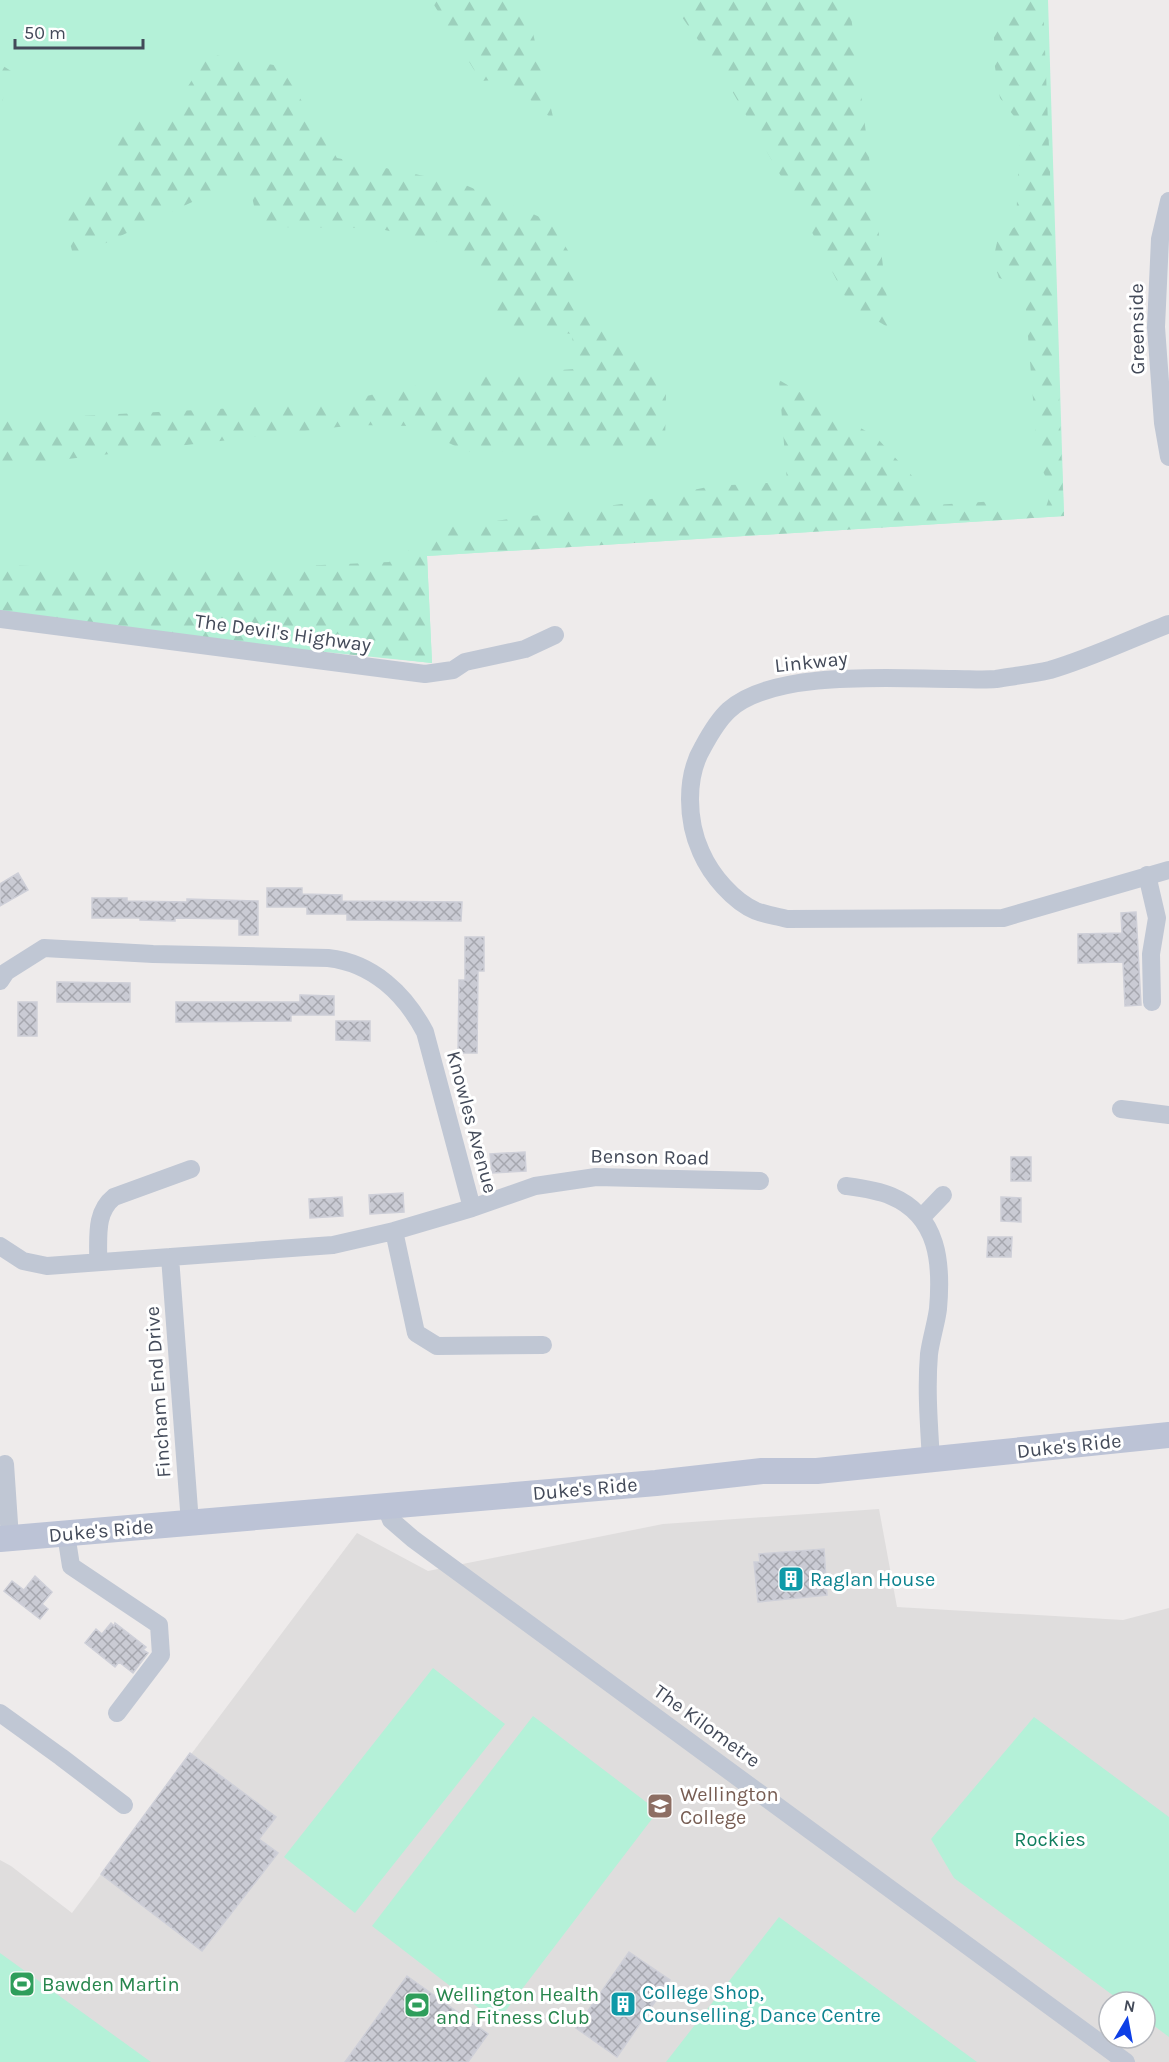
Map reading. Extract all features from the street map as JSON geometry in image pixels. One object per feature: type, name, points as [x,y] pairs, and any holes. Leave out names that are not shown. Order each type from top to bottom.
[{"type":"main road","name":"Duke's Ride","points":[[5,1539],[656,1483],[762,1471],[817,1471],[1169,1435]]},
{"type":"street","name":"Greenside","points":[[1169,201],[1160,239],[1163,423],[1169,457]]},
{"type":"street","name":"The Devil's Highway","points":[[0,619],[425,674],[453,670],[465,662],[525,649],[555,635]]},
{"type":"street","name":"Linkway","points":[[1169,624],[1050,670],[994,679],[815,680],[783,685],[753,694],[730,709],[714,728],[699,754],[692,775],[690,801],[693,826],[700,851],[726,889],[756,911],[787,919],[1003,918],[1169,870]]},
{"type":"street","points":[[1147,875],[1157,918],[1151,954],[1152,1002]]},
{"type":"street","name":"Knowles Avenue","points":[[0,981],[6,972],[44,948],[153,954],[328,958],[367,970],[386,981],[401,995],[415,1013],[425,1032],[472,1208],[394,1231],[333,1245],[47,1266],[23,1261],[0,1246]]},
{"type":"street","points":[[1121,1109],[1169,1115]]},
{"type":"street","points":[[98,1262],[99,1220],[108,1202],[114,1197],[190,1169]]},
{"type":"street","name":"Benson Road","points":[[472,1208],[535,1186],[596,1177],[760,1181]]},
{"type":"street","points":[[846,1186],[879,1191],[893,1197],[922,1217],[933,1236],[940,1273],[938,1311],[930,1354],[927,1403],[931,1460]]},
{"type":"street","points":[[922,1217],[943,1195]]},
{"type":"street","points":[[394,1231],[416,1333],[437,1346],[543,1346]]},
{"type":"street","name":"Fincham End Drive","points":[[170,1257],[190,1523]]},
{"type":"street","points":[[5,1464],[5,1539]]},
{"type":"street","name":"The Kilometre","points":[[385,1505],[391,1520],[412,1539],[1126,2062]]},
{"type":"street","points":[[66,1534],[71,1566],[159,1626],[160,1655],[117,1713]]},
{"type":"street","points":[[0,1713],[124,1805]]},
{"type":"shaded area","name":"Wellington College","points":[[879,1509],[897,1607],[1123,1620],[1169,1608],[1169,2062],[0,2062],[0,1860],[72,1913],[357,1533],[428,1571],[663,1524]]},
{"type":"green space","points":[[0,0],[1048,0],[1064,516],[427,556],[432,663],[0,613]]},
{"type":"green space","points":[[431,0],[525,0],[554,121],[507,79],[481,81]]},
{"type":"green space","points":[[670,0],[849,0],[891,329],[849,304],[801,211],[724,77]]},
{"type":"green space","points":[[1006,0],[1043,0],[1064,516],[427,556],[432,663],[266,646],[0,613],[0,565],[184,571],[389,562],[449,527],[637,502],[712,486],[787,482],[779,380],[876,437],[915,479],[934,505],[997,501],[1016,512],[1045,510],[1052,489],[1038,462],[1024,286],[999,278],[993,260],[998,238],[1016,226],[1020,124],[1000,98],[994,61],[994,28],[1006,18]]},
{"type":"green space","points":[[208,54],[280,66],[337,158],[463,184],[549,221],[576,263],[572,307],[622,336],[666,391],[665,447],[467,452],[415,426],[355,425],[0,467],[0,420],[335,403],[371,395],[403,383],[442,392],[489,375],[575,369],[572,334],[492,325],[495,279],[443,243],[376,228],[259,227],[247,176],[74,258],[61,210],[118,164],[109,149],[117,123],[169,117]]},
{"type":"green space","points":[[0,64],[11,71],[0,109]]},
{"type":"green space","points":[[433,1668],[505,1724],[355,1913],[284,1857]]},
{"type":"green space","points":[[533,1716],[658,1811],[497,2022],[372,1926]]},
{"type":"green space","name":"Rockies","points":[[1034,1717],[1169,1817],[1169,2037],[1157,2028],[1157,1990],[1106,1990],[954,1878],[931,1839]]},
{"type":"green space","points":[[779,1917],[977,2062],[666,2062]]},
{"type":"green space","name":"Bawden Martin","points":[[0,1953],[151,2062],[0,2062]]},
{"type":"building","points":[[18,873],[28,890],[0,906],[0,884]]},
{"type":"building","points":[[267,888],[302,888],[302,894],[342,895],[342,901],[462,902],[461,921],[347,920],[347,914],[307,914],[307,907],[267,907]]},
{"type":"building","points":[[92,898],[127,898],[127,901],[187,902],[187,899],[258,901],[258,935],[239,935],[239,919],[175,918],[175,921],[92,918]]},
{"type":"building","points":[[1136,912],[1141,1005],[1125,1006],[1123,962],[1078,963],[1078,934],[1122,933],[1121,913]]},
{"type":"building","points":[[465,937],[484,937],[484,971],[478,971],[477,1053],[458,1053],[459,980],[465,980]]},
{"type":"building","points":[[57,982],[130,983],[130,1002],[57,1002]]},
{"type":"building","points":[[300,995],[334,996],[334,1015],[291,1015],[291,1021],[176,1022],[176,1002],[300,1002]]},
{"type":"building","points":[[18,1002],[37,1002],[37,1036],[18,1036]]},
{"type":"building","points":[[336,1021],[370,1021],[370,1041],[336,1040]]},
{"type":"building","points":[[525,1152],[526,1171],[492,1173],[490,1154]]},
{"type":"building","points":[[1011,1157],[1031,1157],[1031,1181],[1011,1181]]},
{"type":"building","points":[[403,1193],[404,1212],[370,1214],[369,1195]]},
{"type":"building","points":[[342,1197],[343,1216],[310,1218],[309,1199]]},
{"type":"building","points":[[1001,1197],[1021,1198],[1021,1222],[1001,1221]]},
{"type":"building","points":[[988,1237],[1012,1237],[1011,1257],[987,1257]]},
{"type":"building","name":"Raglan House","points":[[824,1549],[827,1595],[758,1602],[754,1562],[760,1562],[759,1554]]},
{"type":"building","points":[[35,1576],[52,1592],[42,1604],[48,1609],[40,1619],[4,1591],[12,1581],[24,1590]]},
{"type":"building","points":[[111,1623],[114,1626],[115,1623],[146,1647],[143,1650],[148,1653],[133,1673],[119,1662],[115,1667],[85,1643],[96,1629],[102,1634]]},
{"type":"building","points":[[190,1753],[276,1817],[259,1839],[278,1853],[202,1951],[101,1874]]},
{"type":"building","name":"College Shop, Counselling, Dance Centre","points":[[629,1952],[670,1980],[617,2057],[576,2028]]},
{"type":"building","name":"Wellington Health and Fitness Club","points":[[407,1976],[488,2034],[468,2062],[345,2062]]},
{"type":"place","name":"Raglan House","points":[[791,1579]]},
{"type":"place","name":"Wellington College","points":[[660,1806]]},
{"type":"place","name":"Bawden Martin","points":[[22,1984]]},
{"type":"place","name":"College Shop, Counselling, Dance Centre","points":[[623,2004]]},
{"type":"place","name":"Wellington Health and Fitness Club","points":[[417,2005]]}]
